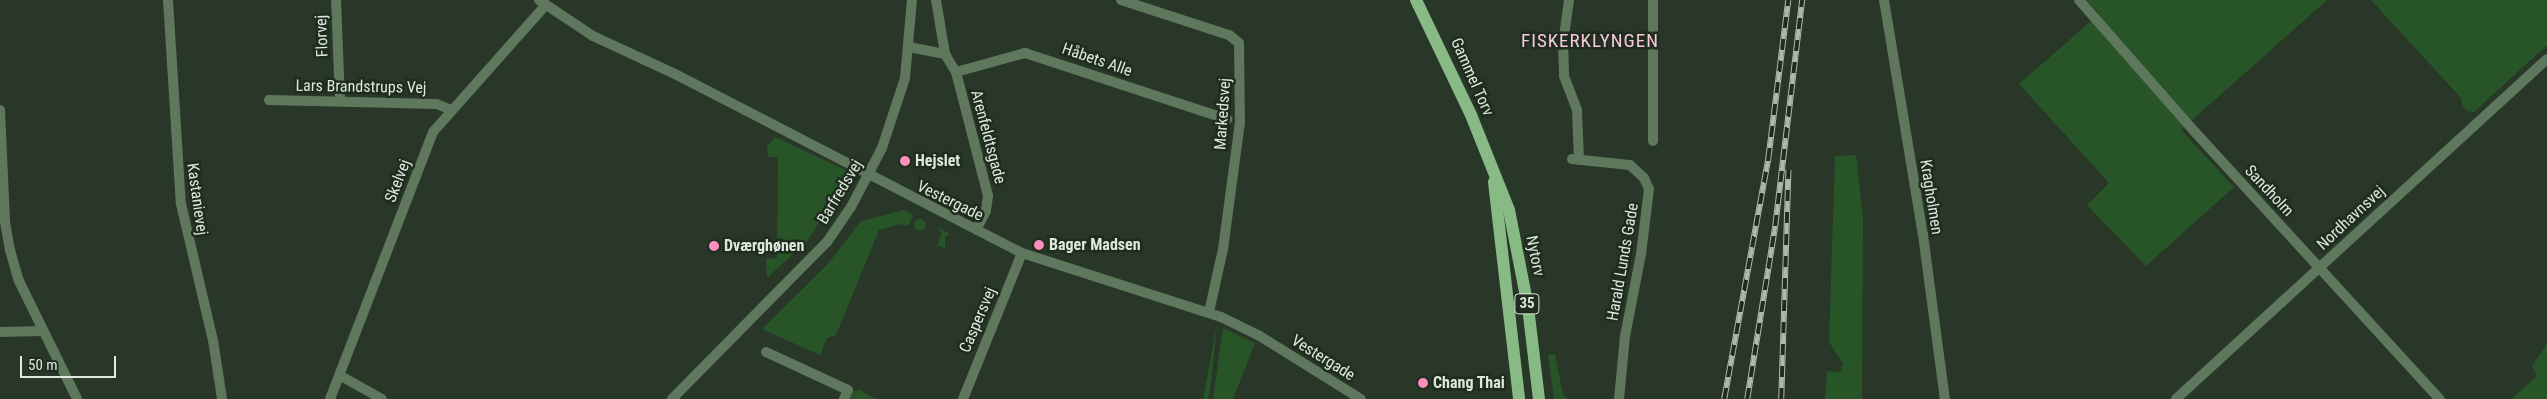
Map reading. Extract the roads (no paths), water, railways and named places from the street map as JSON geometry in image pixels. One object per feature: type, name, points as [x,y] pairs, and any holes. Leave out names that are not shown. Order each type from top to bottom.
[{"type":"main road","name":"Gammel Torv","points":[[1416,0],[1444,54],[1509,210]]},
{"type":"main road","name":"Gammel Torv","points":[[1492,169],[1496,212]]},
{"type":"main road","name":"Nytorv","points":[[1509,210],[1528,307],[1539,399]]},
{"type":"main road","name":"Nytorv","points":[[1496,212],[1519,399]]},
{"type":"street","name":"Kastanievej","points":[[168,0],[181,204],[189,250],[213,340],[222,399]]},
{"type":"street","name":"Florvej","points":[[336,0],[340,102]]},
{"type":"street","name":"Barfredsvej","points":[[672,399],[827,242],[870,176],[896,108],[905,78],[912,0]]},
{"type":"street","name":"Arenfeldtsgade","points":[[936,0],[945,54],[956,72],[988,196],[987,208],[976,230]]},
{"type":"street","name":"Markedsvej","points":[[1120,0],[1229,35],[1239,43],[1240,122],[1223,249],[1209,312]]},
{"type":"street","name":"Harald Lunds Gade","points":[[1569,0],[1563,43],[1564,76],[1577,110],[1575,160],[1630,165],[1644,178],[1649,189],[1641,254],[1625,336],[1619,399]]},
{"type":"street","points":[[1653,0],[1653,140]]},
{"type":"street","name":"Kragholmen","points":[[1884,0],[1923,235],[1945,399]]},
{"type":"street","name":"Sandholm","points":[[2079,0],[2440,399]]},
{"type":"street","name":"Vestergade","points":[[542,3],[593,36],[686,80],[1022,253],[1209,312],[1258,335],[1361,399]]},
{"type":"street","name":"Skelvej","points":[[330,399],[341,376],[433,132],[542,3]]},
{"type":"street","points":[[909,47],[945,54]]},
{"type":"street","name":"Håbets Alle","points":[[956,72],[1025,53],[1227,119]]},
{"type":"street","name":"Nordhavnsvej","points":[[2176,399],[2547,60]]},
{"type":"street","name":"Lars Brandstrups Vej","points":[[269,100],[437,104],[451,110]]},
{"type":"street","points":[[0,110],[8,241],[19,281],[78,399]]},
{"type":"street","name":"Caspersvej","points":[[963,399],[1022,253]]},
{"type":"street","points":[[0,332],[43,331]]},
{"type":"street","points":[[766,352],[848,390],[844,399]]},
{"type":"street","points":[[341,376],[382,399]]},
{"type":"railway","points":[[1724,399],[1768,159],[1788,0]]},
{"type":"railway","points":[[1747,399],[1775,226],[1802,0]]},
{"type":"railway","points":[[1781,399],[1788,170]]},
{"type":"place","name":"Hejslet","points":[[905,161]]},
{"type":"place","name":"Bager Madsen","points":[[1039,245]]},
{"type":"place","name":"Dværghønen","points":[[714,246]]},
{"type":"place","name":"Chang Thai","points":[[1423,383]]},
{"type":"district","name":"FISKERKLYNGEN","points":[[1590,41]]}]
